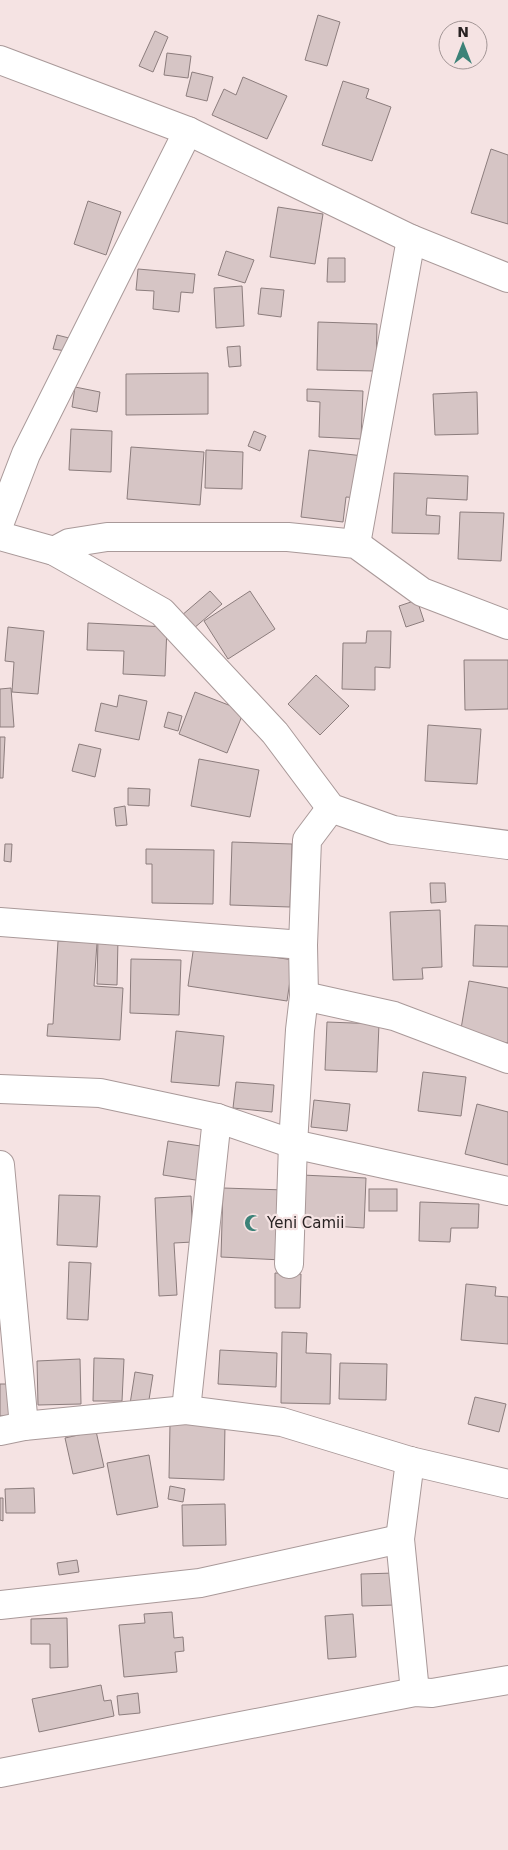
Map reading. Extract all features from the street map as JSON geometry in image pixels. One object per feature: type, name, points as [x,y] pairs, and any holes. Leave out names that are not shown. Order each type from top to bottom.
[{"type":"street","points":[[0,60],[188,131],[411,239],[508,278]]},
{"type":"street","points":[[0,522],[26,454],[188,131]]},
{"type":"street","points":[[356,544],[411,239]]},
{"type":"street","points":[[0,536],[54,551],[162,612],[275,733],[331,808],[393,830],[508,845]]},
{"type":"street","points":[[54,551],[69,543],[107,537],[288,537],[356,544],[422,592],[508,625]]},
{"type":"street","points":[[289,1264],[293,1144],[304,996],[302,945],[307,840],[331,808]]},
{"type":"street","points":[[0,922],[302,945]]},
{"type":"street","points":[[304,996],[394,1016],[508,1059]]},
{"type":"street","points":[[0,1089],[100,1093],[217,1118],[293,1144],[508,1191]]},
{"type":"street","points":[[186,1410],[217,1118]]},
{"type":"street","points":[[0,1165],[12,1428],[186,1410],[282,1422],[410,1460],[508,1484]]},
{"type":"street","points":[[410,1460],[400,1539],[415,1692]]},
{"type":"street","points":[[0,1605],[200,1583],[400,1539]]},
{"type":"street","points":[[0,1772],[415,1692],[432,1694],[508,1680]]},
{"type":"building","points":[[318,15],[340,22],[327,66],[305,60]]},
{"type":"building","points":[[155,31],[168,37],[153,72],[139,66]]},
{"type":"building","points":[[167,53],[191,56],[188,78],[164,75]]},
{"type":"building","points":[[192,72],[213,77],[207,101],[186,96]]},
{"type":"building","points":[[243,77],[287,96],[267,139],[212,115],[224,89],[236,95]]},
{"type":"building","points":[[343,81],[369,89],[366,98],[391,107],[372,161],[322,145]]},
{"type":"building","points":[[491,149],[508,155],[508,224],[471,213]]},
{"type":"building","points":[[88,201],[121,212],[106,255],[74,244]]},
{"type":"building","points":[[278,207],[323,214],[315,264],[270,257]]},
{"type":"building","points":[[226,251],[254,260],[245,283],[218,275]]},
{"type":"building","points":[[328,258],[345,258],[345,282],[327,282]]},
{"type":"building","points":[[138,269],[195,274],[193,293],[181,292],[179,312],[153,309],[154,291],[136,290]]},
{"type":"building","points":[[242,286],[244,326],[216,328],[214,288]]},
{"type":"building","points":[[261,288],[284,290],[281,317],[258,314]]},
{"type":"building","points":[[318,322],[377,324],[376,371],[317,370]]},
{"type":"building","points":[[57,335],[69,338],[66,351],[53,349]]},
{"type":"building","points":[[240,346],[241,366],[229,367],[227,347]]},
{"type":"building","points":[[208,373],[208,414],[126,415],[126,374]]},
{"type":"building","points":[[75,387],[100,392],[97,412],[72,407]]},
{"type":"building","points":[[307,389],[363,391],[361,439],[319,437],[320,402],[307,401]]},
{"type":"building","points":[[477,392],[478,434],[435,435],[433,394]]},
{"type":"building","points":[[71,429],[112,431],[111,472],[69,470]]},
{"type":"building","points":[[254,431],[266,436],[260,451],[248,446]]},
{"type":"building","points":[[131,447],[204,452],[200,505],[127,499]]},
{"type":"building","points":[[206,450],[243,452],[242,489],[205,488]]},
{"type":"building","points":[[309,450],[364,456],[359,498],[346,497],[343,522],[301,517]]},
{"type":"building","points":[[394,473],[468,476],[467,500],[427,498],[426,515],[440,516],[439,534],[392,533]]},
{"type":"building","points":[[460,512],[504,513],[501,561],[458,559]]},
{"type":"building","points":[[210,591],[222,604],[193,629],[181,616]]},
{"type":"building","points":[[250,591],[275,629],[228,659],[204,621]]},
{"type":"building","points":[[417,600],[424,621],[406,627],[399,606]]},
{"type":"building","points":[[88,623],[167,627],[165,676],[123,674],[124,651],[87,650]]},
{"type":"building","points":[[8,627],[44,631],[38,694],[12,692],[14,662],[5,661]]},
{"type":"building","points":[[367,631],[391,631],[390,668],[375,667],[375,690],[342,689],[343,643],[366,643]]},
{"type":"building","points":[[464,660],[508,660],[508,709],[465,710]]},
{"type":"building","points":[[316,675],[349,706],[320,735],[288,704]]},
{"type":"building","points":[[11,688],[14,727],[0,727],[0,689]]},
{"type":"building","points":[[195,692],[244,711],[227,753],[179,734]]},
{"type":"building","points":[[119,695],[147,701],[139,740],[95,731],[101,703],[117,707]]},
{"type":"building","points":[[168,712],[182,716],[178,731],[164,727]]},
{"type":"building","points":[[428,725],[481,729],[477,784],[425,781]]},
{"type":"building","points":[[0,737],[5,737],[3,778],[0,778]]},
{"type":"building","points":[[79,744],[101,749],[95,777],[72,771]]},
{"type":"building","points":[[199,759],[259,770],[250,817],[191,806]]},
{"type":"building","points":[[128,788],[150,789],[149,806],[128,805]]},
{"type":"building","points":[[125,806],[127,825],[116,826],[114,808]]},
{"type":"building","points":[[232,842],[292,844],[290,907],[230,905]]},
{"type":"building","points":[[5,844],[12,844],[11,862],[4,861]]},
{"type":"building","points":[[146,849],[214,850],[213,904],[152,903],[152,864],[146,864]]},
{"type":"building","points":[[430,883],[445,883],[446,902],[431,903]]},
{"type":"building","points":[[440,910],[442,967],[422,968],[423,979],[393,980],[390,912]]},
{"type":"building","points":[[475,925],[508,926],[508,967],[473,966]]},
{"type":"building","points":[[98,938],[118,939],[117,985],[97,984]]},
{"type":"building","points":[[58,941],[97,943],[94,986],[123,988],[120,1040],[47,1036],[48,1024],[53,1024]]},
{"type":"building","points":[[194,945],[293,960],[287,1001],[188,986]]},
{"type":"building","points":[[131,959],[181,960],[179,1015],[130,1013]]},
{"type":"building","points":[[469,981],[508,988],[508,1043],[460,1035]]},
{"type":"building","points":[[327,1022],[379,1024],[377,1072],[325,1070]]},
{"type":"building","points":[[176,1031],[224,1036],[219,1086],[171,1082]]},
{"type":"building","points":[[423,1072],[466,1077],[461,1116],[418,1111]]},
{"type":"building","points":[[236,1082],[274,1085],[272,1112],[233,1108]]},
{"type":"building","points":[[314,1100],[350,1104],[347,1131],[311,1127]]},
{"type":"building","points":[[477,1104],[508,1112],[508,1165],[465,1154]]},
{"type":"building","points":[[168,1141],[207,1147],[202,1181],[163,1175]]},
{"type":"building","points":[[302,1175],[366,1178],[364,1228],[300,1224]]},
{"type":"building","name":"Yeni Camii","points":[[223,1188],[285,1190],[282,1260],[221,1257]]},
{"type":"building","points":[[369,1189],[397,1189],[397,1211],[369,1211]]},
{"type":"building","points":[[59,1195],[100,1196],[97,1247],[57,1245]]},
{"type":"building","points":[[191,1196],[193,1242],[174,1243],[177,1295],[159,1296],[155,1198]]},
{"type":"building","points":[[420,1202],[479,1204],[478,1228],[451,1228],[450,1242],[419,1241]]},
{"type":"building","points":[[69,1262],[91,1263],[88,1320],[67,1319]]},
{"type":"building","points":[[275,1273],[301,1274],[300,1308],[275,1308]]},
{"type":"building","points":[[466,1284],[496,1287],[495,1296],[508,1297],[508,1344],[461,1340]]},
{"type":"building","points":[[282,1332],[307,1333],[306,1353],[331,1354],[330,1404],[281,1403]]},
{"type":"building","points":[[220,1350],[277,1353],[276,1387],[218,1384]]},
{"type":"building","points":[[94,1358],[124,1359],[122,1401],[93,1401]]},
{"type":"building","points":[[80,1359],[81,1404],[38,1405],[37,1361]]},
{"type":"building","points":[[340,1363],[387,1364],[386,1400],[339,1399]]},
{"type":"building","points":[[135,1372],[153,1375],[148,1406],[130,1404]]},
{"type":"building","points":[[0,1384],[15,1384],[16,1415],[0,1416]]},
{"type":"building","points":[[475,1397],[506,1404],[499,1432],[468,1424]]},
{"type":"building","points":[[170,1424],[225,1425],[224,1480],[169,1478]]},
{"type":"building","points":[[96,1431],[104,1467],[73,1474],[65,1438]]},
{"type":"building","points":[[149,1455],[158,1507],[117,1515],[107,1463]]},
{"type":"building","points":[[170,1486],[185,1489],[183,1502],[168,1499]]},
{"type":"building","points":[[34,1488],[35,1513],[6,1513],[5,1489]]},
{"type":"building","points":[[0,1498],[3,1498],[3,1521],[0,1520]]},
{"type":"building","points":[[225,1504],[226,1545],[183,1546],[182,1505]]},
{"type":"building","points":[[77,1560],[79,1572],[59,1575],[57,1563]]},
{"type":"building","points":[[394,1573],[395,1605],[362,1606],[361,1574]]},
{"type":"building","points":[[172,1612],[174,1638],[183,1637],[184,1651],[175,1652],[177,1672],[124,1677],[119,1625],[145,1623],[144,1614]]},
{"type":"building","points":[[353,1614],[356,1657],[328,1659],[325,1616]]},
{"type":"building","points":[[67,1618],[68,1667],[50,1668],[50,1644],[31,1644],[31,1619]]},
{"type":"building","points":[[101,1685],[104,1701],[111,1700],[114,1716],[39,1732],[32,1699]]},
{"type":"building","points":[[138,1693],[140,1713],[119,1715],[117,1696]]},
{"type":"place","name":"Yeni Camii","points":[[253,1223]]}]
